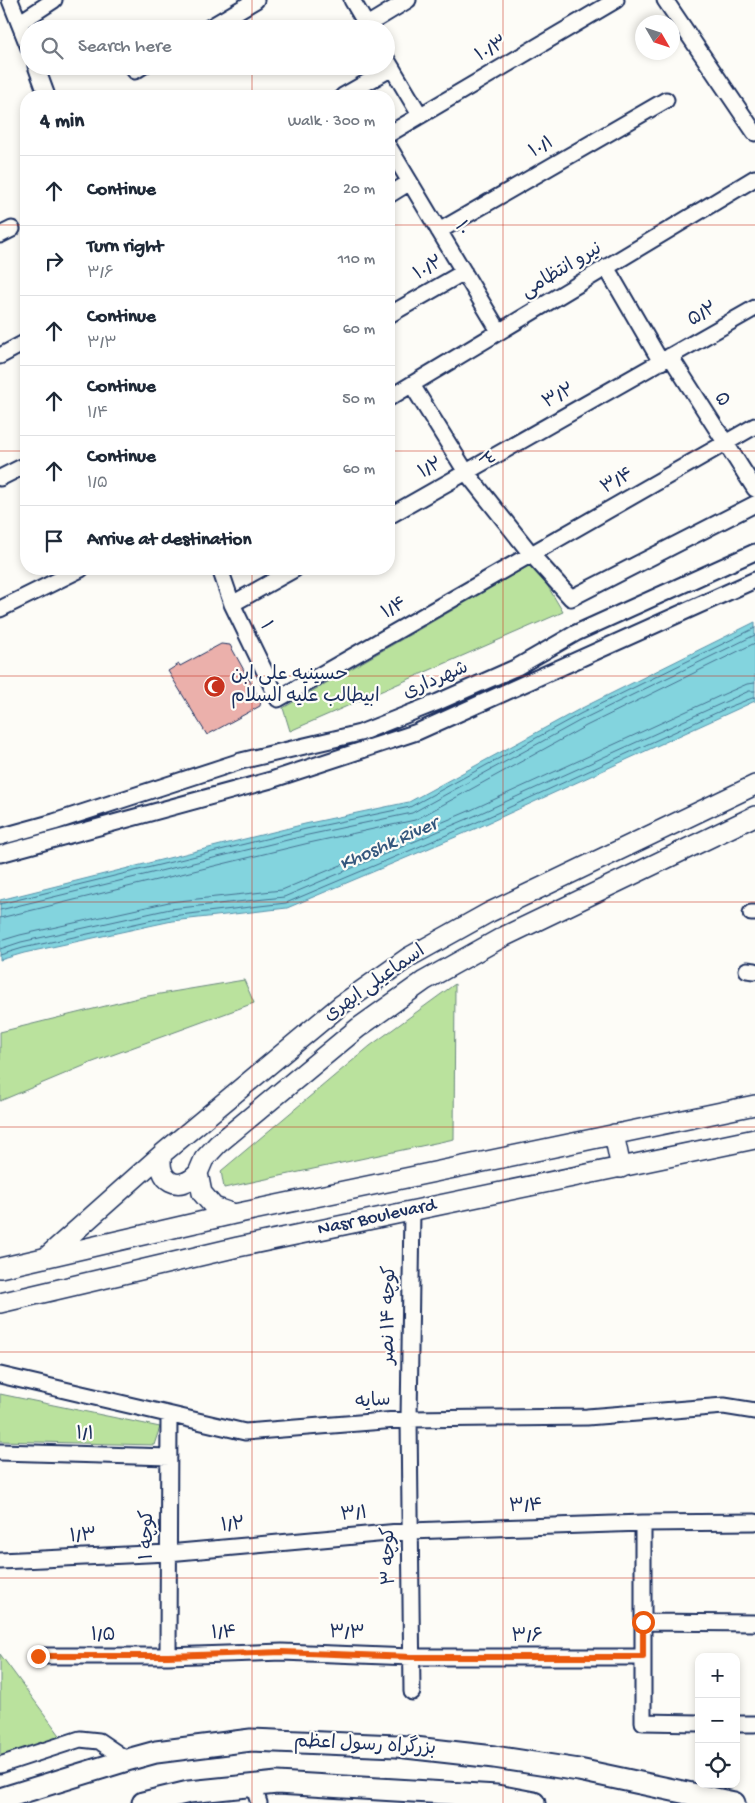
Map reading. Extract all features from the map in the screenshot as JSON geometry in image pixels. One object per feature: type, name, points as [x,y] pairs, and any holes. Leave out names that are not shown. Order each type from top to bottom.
[{"type":"highway","name":"بزرگراه رسول اعظم","points":[[0,1799],[156,1752],[250,1740],[397,1746],[494,1757],[579,1770],[734,1803]]},
{"type":"highway","points":[[143,1803],[189,1792],[256,1794],[276,1783],[497,1796],[534,1803]]},
{"type":"main road","name":"اسماعیلی ابهری","points":[[45,1258],[162,1154],[340,1006],[409,957],[488,913],[755,785]]},
{"type":"main road","name":"اسماعیلی ابهری","points":[[198,1173],[204,1159],[218,1144],[358,1028],[424,981],[501,938],[755,816]]},
{"type":"main road","name":"Nasr Boulevard","points":[[0,1268],[234,1214],[755,1105]]},
{"type":"main road","points":[[614,1134],[621,1168]]},
{"type":"main road","name":"Nasr Boulevard","points":[[0,1303],[238,1247],[755,1139]]},
{"type":"main road","points":[[162,1154],[160,1164],[163,1174],[170,1182],[181,1184],[191,1181],[198,1173]]},
{"type":"main road","points":[[198,1173],[202,1193],[214,1207],[234,1214]]},
{"type":"street","points":[[10,0],[19,24]]},
{"type":"street","points":[[25,20],[54,0]]},
{"type":"street","points":[[222,20],[256,0]]},
{"type":"street","points":[[352,0],[364,20]]},
{"type":"street","points":[[378,20],[408,0]]},
{"type":"street","name":"۱۰/۳","points":[[395,130],[616,0]]},
{"type":"street","points":[[665,0],[755,133]]},
{"type":"street","points":[[395,73],[420,115]]},
{"type":"street","points":[[39,75],[45,90]]},
{"type":"street","points":[[357,90],[375,75]]},
{"type":"street","name":"۱۰/۱","points":[[439,231],[666,100]]},
{"type":"street","name":"۱۰","points":[[395,157],[499,331]]},
{"type":"street","name":"نیرو انتظامی","points":[[395,394],[755,178]]},
{"type":"street","points":[[395,191],[410,182]]},
{"type":"street","name":"۵","points":[[606,267],[755,490]]},
{"type":"street","name":"۱۰/۲","points":[[395,312],[464,272]]},
{"type":"street","name":"۵/۲","points":[[666,359],[755,308]]},
{"type":"street","points":[[0,356],[20,345]]},
{"type":"street","name":"۳/۲","points":[[466,472],[666,359]]},
{"type":"street","name":"۳","points":[[412,384],[466,472],[531,554],[571,598],[755,504]]},
{"type":"street","name":"۳/۴","points":[[531,554],[755,426]]},
{"type":"street","points":[[0,478],[20,468]]},
{"type":"street","name":"۱/۲","points":[[395,513],[466,472]]},
{"type":"street","name":"شهرداری","points":[[0,836],[54,822],[241,761],[360,733],[438,702],[517,667],[576,634],[755,552]]},
{"type":"street","name":"۱/۴","points":[[278,699],[531,554]]},
{"type":"street","points":[[0,610],[69,575]]},
{"type":"street","name":"۱","points":[[222,575],[232,604],[278,699]]},
{"type":"street","points":[[232,604],[283,575]]},
{"type":"street","name":"شهرداری","points":[[0,854],[271,780],[418,732],[755,580]]},
{"type":"street","name":"کوچه ۱۴ نصر","points":[[409,1419],[412,1211]]},
{"type":"street","name":"سایه","points":[[0,1375],[245,1432],[409,1419],[587,1417],[724,1406],[755,1411]]},
{"type":"street","name":"کوچه ۱","points":[[168,1656],[169,1415]]},
{"type":"street","name":"کوچه ۳","points":[[409,1419],[412,1692]]},
{"type":"street","name":"۱/۱","points":[[0,1452],[169,1457]]},
{"type":"street","name":"۳/۴","points":[[410,1531],[643,1523],[755,1522]]},
{"type":"street","points":[[643,1523],[643,1722],[695,1723]]},
{"type":"street","name":"۳/۱","points":[[301,1540],[410,1531]]},
{"type":"street","name":"۱/۲","points":[[168,1552],[301,1540]]},
{"type":"street","name":"۱/۳","points":[[0,1561],[168,1552]]},
{"type":"street","points":[[643,1622],[755,1623]]},
{"type":"street","name":"۱/۴","points":[[168,1656],[282,1652]]},
{"type":"street","name":"۳/۳","points":[[282,1652],[411,1657]]},
{"type":"street","name":"۱/۵","points":[[38,1656],[168,1656]]},
{"type":"street","name":"۳/۶","points":[[411,1657],[643,1657]]},
{"type":"street","points":[[740,1724],[755,1724]]},
{"type":"street","points":[[0,1765],[80,1738],[99,1741],[127,1760]]},
{"type":"green space","points":[[534,563],[563,612],[290,731],[283,708]]},
{"type":"green space","points":[[244,980],[254,1003],[93,1062],[0,1101],[0,1032],[142,997]]},
{"type":"green space","points":[[455,984],[454,1139],[224,1188],[221,1171],[370,1046]]},
{"type":"green space","points":[[0,1394],[160,1427],[154,1445],[0,1441]]},
{"type":"green space","points":[[0,1654],[62,1738],[0,1758]]},
{"type":"water","name":"Khoshk River","points":[[755,622],[755,701],[477,828],[287,908],[172,921],[24,953],[0,960],[0,900],[305,824],[409,802],[578,710]]},
{"type":"building","name":"حسینیه علی ابن ابیطالب علیه السلام","points":[[221,644],[230,645],[261,701],[260,706],[207,735],[168,671]]},
{"type":"place","name":"حسینیه علی ابن ابیطالب علیه السلام","points":[[215,686]]},
{"type":"route","points":[[38,1656],[168,1656],[282,1652],[411,1657],[643,1657],[643,1622]]}]
